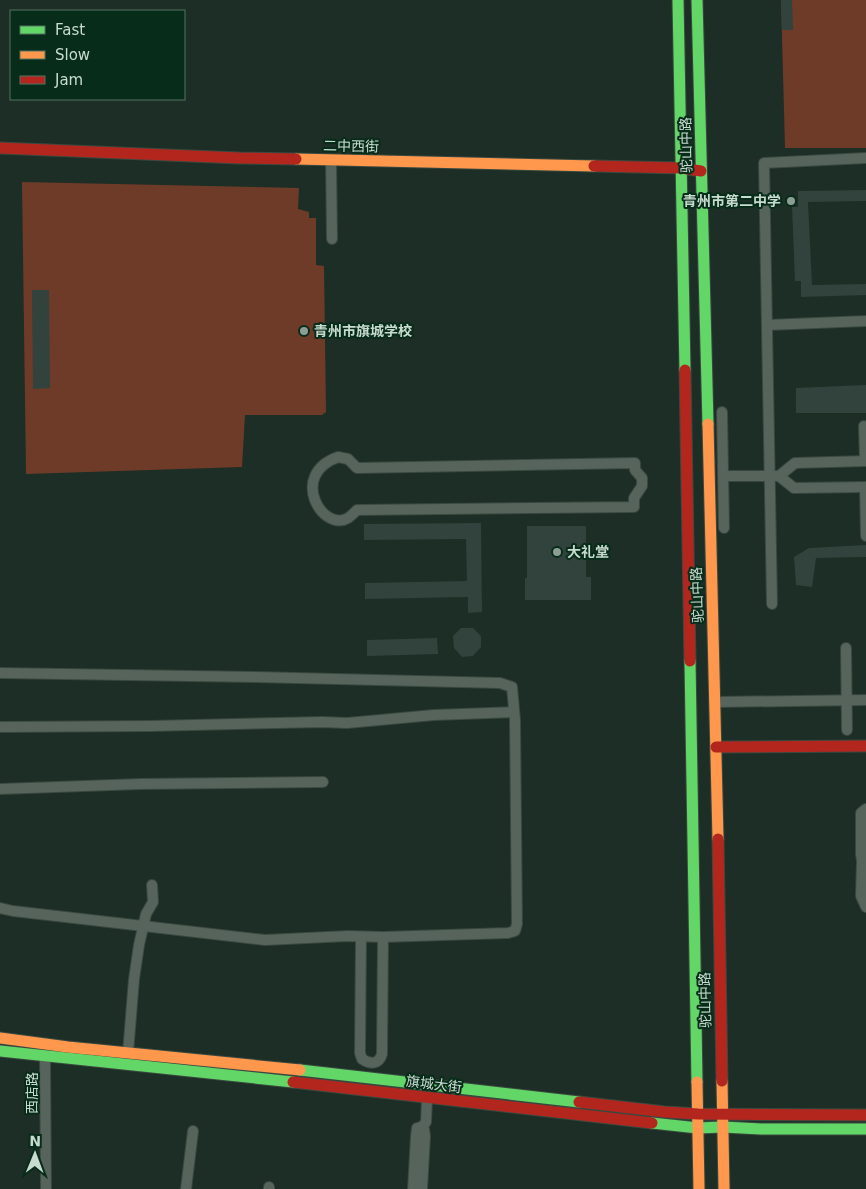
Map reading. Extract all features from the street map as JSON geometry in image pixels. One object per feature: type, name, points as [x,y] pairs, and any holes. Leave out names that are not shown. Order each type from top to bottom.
[{"type":"main road","name":"驼山中路","points":[[678,0],[699,1189]]},
{"type":"main road","name":"驼山中路","points":[[697,0],[715,702],[724,1189]]},
{"type":"main road","name":"二中西街","points":[[0,148],[239,158],[681,168],[702,171]]},
{"type":"main road","points":[[716,747],[866,746]]},
{"type":"main road","name":"旗城大街","points":[[0,1038],[665,1112],[698,1114],[866,1114]]},
{"type":"main road","name":"旗城大街","points":[[0,1051],[698,1128],[866,1129]]},
{"type":"street","points":[[772,604],[775,476],[767,325],[764,163],[866,158]]},
{"type":"street","points":[[331,160],[332,239]]},
{"type":"street","points":[[767,325],[866,321]]},
{"type":"street","points":[[722,412],[724,528]]},
{"type":"street","points":[[775,476],[795,463],[865,461],[864,426]]},
{"type":"street","points":[[338,457],[343,458],[357,468],[635,463],[635,470],[642,478],[642,486],[634,498],[634,507],[357,510],[348,519],[339,520],[330,518],[316,504],[312,485],[320,468],[328,461],[338,457]]},
{"type":"street","points":[[723,476],[775,476],[794,488],[866,487],[866,536]]},
{"type":"street","points":[[846,648],[847,730]]},
{"type":"street","points":[[0,674],[255,677],[500,683],[512,687],[517,924],[515,931],[508,932],[265,940],[0,908]]},
{"type":"street","points":[[715,702],[866,700]]},
{"type":"street","points":[[0,727],[347,723],[434,714],[514,712]]},
{"type":"street","points":[[0,789],[140,784],[323,782]]},
{"type":"street","points":[[866,808],[861,813],[861,854],[864,862],[861,896],[866,907]]},
{"type":"street","points":[[128,1053],[134,979],[143,926],[146,914],[153,902],[152,885]]},
{"type":"street","points":[[361,937],[360,1053],[362,1059],[372,1063],[381,1059],[382,1054],[383,937]]},
{"type":"street","name":"西店路","points":[[45,1057],[46,1189]]},
{"type":"street","points":[[371,1079],[372,1063]]},
{"type":"street","points":[[413,1189],[417,1130],[426,1122],[427,1098]]},
{"type":"street","points":[[422,1127],[425,1136],[422,1189]]},
{"type":"street","points":[[186,1189],[194,1131]]},
{"type":"shaded area","points":[[781,0],[866,0],[866,148],[785,148]]},
{"type":"shaded area","points":[[22,182],[299,188],[298,209],[309,212],[309,218],[316,218],[316,265],[324,266],[326,412],[322,415],[245,415],[242,467],[26,474]]},
{"type":"building","points":[[781,0],[792,0],[793,30],[782,30]]},
{"type":"building","points":[[866,190],[866,201],[808,202],[812,285],[866,284],[866,295],[801,297],[801,281],[795,281],[792,207],[798,207],[798,191]]},
{"type":"building","points":[[32,290],[49,290],[50,388],[33,389]]},
{"type":"building","points":[[866,385],[866,413],[796,413],[796,388]]},
{"type":"building","points":[[481,523],[482,612],[468,613],[468,597],[365,599],[365,583],[467,581],[466,539],[364,540],[364,524]]},
{"type":"building","name":"大礼堂","points":[[527,526],[586,526],[586,577],[591,577],[591,600],[525,600]]},
{"type":"building","points":[[866,545],[866,557],[816,558],[812,587],[796,585],[794,557],[809,548]]},
{"type":"building","points":[[461,628],[473,628],[481,636],[481,647],[473,656],[462,657],[454,648],[453,636]]},
{"type":"building","points":[[437,638],[438,654],[367,656],[367,640]]},
{"type":"traffic: fast","points":[[678,0],[685,370]]},
{"type":"traffic: fast","points":[[697,0],[708,424]]},
{"type":"traffic: fast","points":[[690,661],[697,1082]]},
{"type":"traffic: fast","points":[[0,1051],[293,1082]]},
{"type":"traffic: fast","points":[[300,1070],[579,1102]]},
{"type":"traffic: fast","points":[[652,1123],[698,1128],[866,1129]]},
{"type":"traffic: slow","points":[[296,159],[594,166]]},
{"type":"traffic: slow","points":[[708,424],[718,839]]},
{"type":"traffic: slow","points":[[0,1038],[68,1047],[300,1070]]},
{"type":"traffic: slow","points":[[722,1081],[724,1189]]},
{"type":"traffic: slow","points":[[697,1082],[699,1189]]},
{"type":"traffic: jam","points":[[0,148],[296,159]]},
{"type":"traffic: jam","points":[[594,166],[681,168],[701,171]]},
{"type":"traffic: jam","points":[[685,370],[690,661]]},
{"type":"traffic: jam","points":[[716,747],[866,746]]},
{"type":"traffic: jam","points":[[718,839],[722,1081]]},
{"type":"traffic: jam","points":[[293,1082],[652,1123]]},
{"type":"traffic: jam","points":[[579,1102],[698,1114],[866,1115]]},
{"type":"place","name":"青州市第二中学","points":[[791,201]]},
{"type":"place","name":"青州市旗城学校","points":[[304,331]]},
{"type":"place","name":"大礼堂","points":[[557,552]]}]
